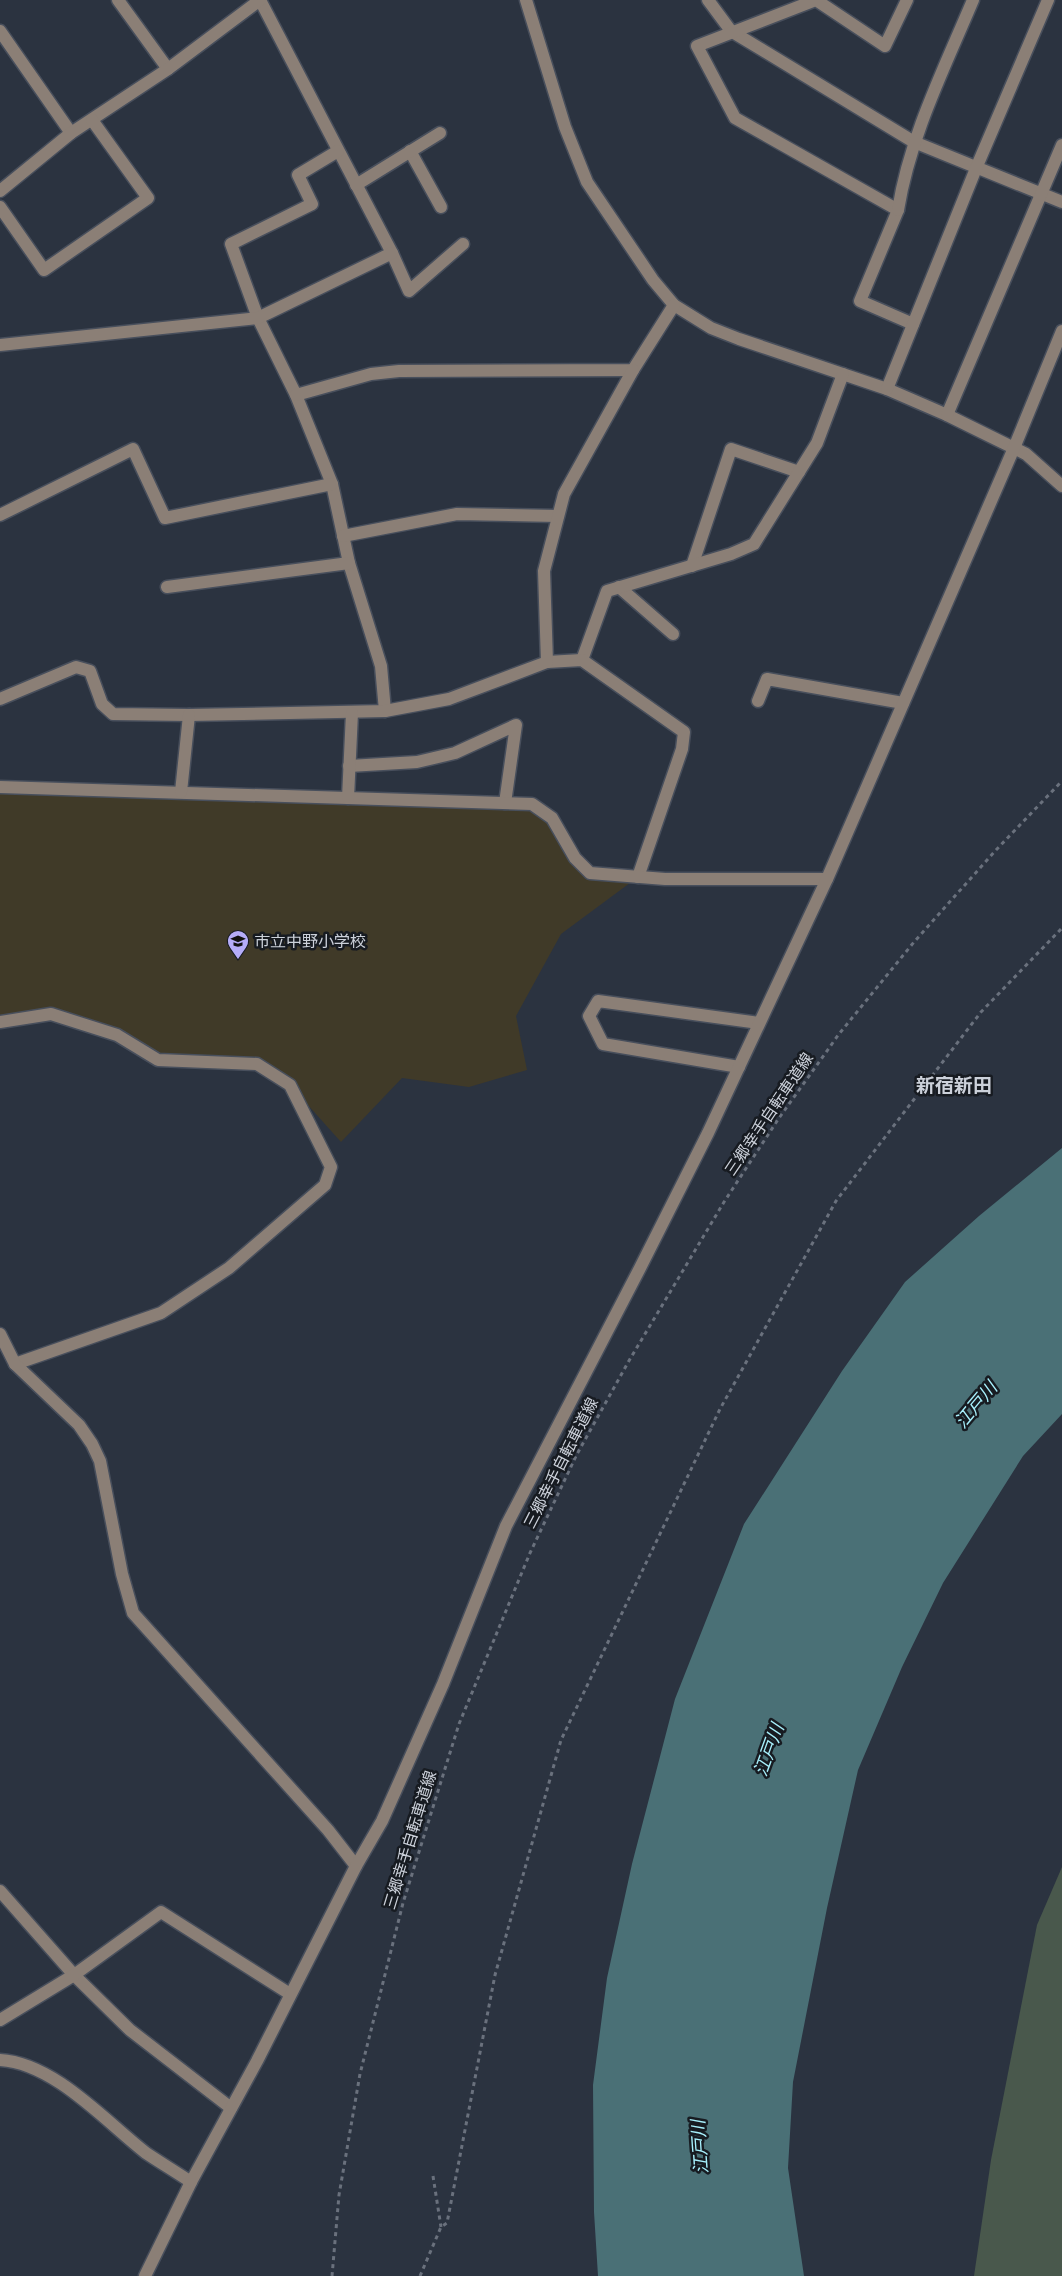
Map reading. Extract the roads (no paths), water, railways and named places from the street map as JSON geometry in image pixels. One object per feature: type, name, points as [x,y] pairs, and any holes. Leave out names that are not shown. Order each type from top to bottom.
[{"type":"street","points":[[118,0],[168,69]]},
{"type":"street","points":[[0,191],[71,133],[168,69],[260,0],[392,253],[409,291],[464,244]]},
{"type":"street","points":[[526,0],[565,127],[587,182],[653,280],[674,305],[711,328],[887,389],[948,415],[1026,454],[1062,486]]},
{"type":"street","points":[[708,0],[730,32],[914,142],[1062,202]]},
{"type":"street","points":[[898,210],[736,118],[697,46],[816,0],[885,46],[907,0]]},
{"type":"street","points":[[913,324],[860,301],[898,210],[903,177],[914,142],[973,0]]},
{"type":"street","points":[[887,389],[977,166],[1048,0]]},
{"type":"street","points":[[0,31],[71,133]]},
{"type":"street","points":[[0,208],[44,270],[148,198],[92,120]]},
{"type":"street","points":[[356,185],[440,132]]},
{"type":"street","points":[[948,415],[1062,145]]},
{"type":"street","points":[[338,151],[298,174],[312,204],[231,244],[258,318],[296,395],[332,484],[349,563],[381,666],[385,711]]},
{"type":"street","points":[[410,151],[441,207]]},
{"type":"street","points":[[0,345],[258,318],[392,253]]},
{"type":"street","points":[[547,662],[544,571],[564,494],[633,370],[674,305]]},
{"type":"street","points":[[145,2276],[191,2182],[356,1866],[382,1821],[411,1760],[506,1526],[640,1268],[739,1067],[828,879],[1014,448],[1062,331]]},
{"type":"street","points":[[296,395],[371,374],[399,371],[633,370]]},
{"type":"street","points":[[582,660],[607,591],[731,554],[754,544],[817,444],[843,374]]},
{"type":"street","points":[[0,515],[133,449],[165,518],[332,484]]},
{"type":"street","points":[[692,566],[731,449],[799,472]]},
{"type":"street","points":[[343,536],[457,514],[558,516]]},
{"type":"street","points":[[167,587],[349,563]]},
{"type":"street","points":[[619,587],[673,634]]},
{"type":"street","points":[[0,699],[76,667],[90,671],[102,704],[113,714],[189,715],[385,711],[449,700],[547,662],[582,660],[684,732],[682,749],[638,877]]},
{"type":"street","points":[[758,701],[767,679],[903,703]]},
{"type":"street","points":[[348,798],[352,713]]},
{"type":"street","points":[[181,792],[189,715]]},
{"type":"street","points":[[350,766],[417,762],[446,756],[516,725],[505,803]]},
{"type":"street","points":[[0,787],[532,804],[552,818],[575,858],[590,874],[666,879],[828,879]]},
{"type":"street","points":[[739,1067],[603,1044],[589,1016],[598,1001],[760,1023]]},
{"type":"street","points":[[0,1022],[51,1014],[117,1035],[158,1060],[257,1064],[290,1085],[330,1167],[325,1184],[230,1268],[161,1313],[16,1364]]},
{"type":"street","points":[[0,1334],[16,1364],[79,1425],[92,1444],[100,1461],[122,1574],[133,1613],[328,1830],[356,1866]]},
{"type":"street","points":[[0,1892],[74,1975],[130,2030],[231,2108]]},
{"type":"street","points":[[0,2020],[74,1975],[161,1912],[290,1994]]},
{"type":"street","points":[[0,2060],[9,2061],[46,2074],[147,2153],[191,2182]]},
{"type":"water","name":"江戸川","points":[[1062,1148],[1062,1414],[1023,1456],[943,1583],[902,1667],[858,1770],[827,1908],[793,2082],[788,2168],[804,2276],[598,2276],[594,2212],[593,2085],[607,1978],[632,1864],[675,1699],[744,1524],[842,1371],[905,1282],[979,1216]]},
{"type":"place","name":"市立中野小学校","points":[[238,960]]},
{"type":"district","name":"新宿新田","points":[[954,1085]]}]
